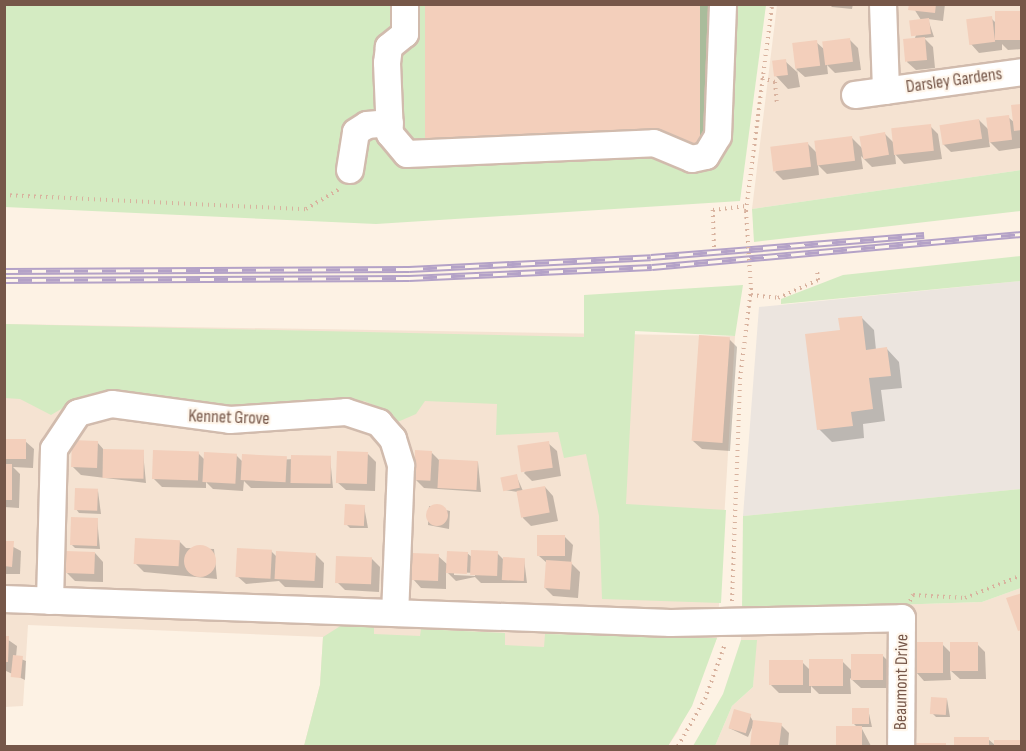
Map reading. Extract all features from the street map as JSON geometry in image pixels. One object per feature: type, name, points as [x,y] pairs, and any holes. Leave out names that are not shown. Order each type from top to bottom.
[{"type":"street","points":[[405,4],[405,34],[390,47],[387,63],[390,123],[398,146],[418,156],[654,143],[692,159],[706,156],[720,122],[723,4]]},
{"type":"street","name":"Darsley Gardens","points":[[883,4],[886,91]]},
{"type":"street","name":"Darsley Gardens","points":[[855,95],[1022,72]]},
{"type":"street","points":[[350,170],[356,132],[367,124],[390,123]]},
{"type":"street","name":"Kennet Grove","points":[[50,601],[54,449],[78,413],[112,404],[230,420],[346,412],[379,423],[393,439],[401,466],[395,613]]},
{"type":"street","points":[[4,599],[730,624],[902,618]]},
{"type":"street","name":"Beaumont Drive","points":[[901,747],[902,618]]},
{"type":"path","points":[[678,747],[705,699],[730,624],[740,379],[751,295],[746,209],[772,4]]},
{"type":"path","points":[[762,78],[775,82],[777,106]]},
{"type":"path","points":[[4,195],[306,209],[337,192],[350,170]]},
{"type":"path","points":[[714,247],[713,210],[746,209]]},
{"type":"path","points":[[751,295],[778,298],[818,280],[817,270]]},
{"type":"path","points":[[902,618],[913,596],[965,598],[1022,575]]},
{"type":"shaded area","points":[[777,5],[1021,5],[1021,170],[752,209]]},
{"type":"shaded area","points":[[1021,281],[1021,489],[743,516],[759,307]]},
{"type":"shaded area","points":[[5,324],[735,336],[717,638],[678,731],[668,746],[304,746],[320,685],[323,637],[28,625],[23,706],[5,707]]},
{"type":"shaded area","points":[[1021,588],[1021,746],[715,746],[732,706],[753,687],[756,640],[741,640],[742,610],[982,602]]},
{"type":"green space","points":[[4,5],[766,5],[740,201],[376,224],[5,207]]},
{"type":"green space","points":[[1021,170],[1021,211],[754,242],[752,209]]},
{"type":"green space","points":[[1021,256],[1021,281],[781,304],[781,299],[843,275]]},
{"type":"green space","points":[[743,285],[735,336],[635,331],[626,504],[726,510],[721,603],[602,599],[599,516],[586,454],[564,458],[558,432],[496,435],[497,404],[425,401],[416,414],[393,424],[383,409],[364,401],[214,409],[158,398],[85,395],[51,415],[20,399],[5,398],[4,324],[584,337],[584,295]]},
{"type":"green space","points":[[1021,489],[1021,588],[982,602],[742,610],[743,516]]},
{"type":"green space","points":[[342,625],[374,627],[374,634],[420,636],[421,629],[505,633],[505,645],[544,647],[545,634],[717,638],[692,706],[668,746],[304,746],[320,685],[323,637]]},
{"type":"green space","points":[[741,640],[757,640],[753,687],[732,706],[715,746],[693,746],[723,694]]},
{"type":"building","points":[[425,4],[700,4],[700,147],[425,147]]},
{"type":"building","points":[[909,4],[936,4],[935,13],[908,10]]},
{"type":"building","points":[[995,11],[1022,11],[1022,40],[995,40]]},
{"type":"building","points":[[992,16],[995,42],[969,45],[966,19]]},
{"type":"building","points":[[929,18],[931,34],[911,36],[909,20]]},
{"type":"building","points":[[925,37],[927,60],[905,62],[903,39]]},
{"type":"building","points":[[850,38],[853,62],[825,65],[822,41]]},
{"type":"building","points":[[817,40],[820,66],[795,69],[792,43]]},
{"type":"building","points":[[786,59],[788,75],[774,77],[772,61]]},
{"type":"building","points":[[1022,104],[1022,130],[1014,131],[1011,105]]},
{"type":"building","points":[[1009,115],[1012,140],[989,143],[986,118]]},
{"type":"building","points":[[979,119],[982,139],[943,145],[939,125]]},
{"type":"building","points":[[931,124],[934,151],[894,155],[891,128]]},
{"type":"building","points":[[885,132],[889,155],[863,159],[859,137]]},
{"type":"building","points":[[852,136],[855,161],[817,165],[814,141]]},
{"type":"building","points":[[808,142],[811,167],[773,171],[770,147]]},
{"type":"building","points":[[862,316],[866,350],[887,347],[891,376],[869,378],[873,409],[851,412],[853,426],[817,430],[805,334],[840,330],[838,318]]},
{"type":"building","points":[[699,335],[730,337],[723,443],[692,441]]},
{"type":"building","points":[[4,439],[26,439],[26,459],[4,459]]},
{"type":"building","points":[[72,440],[98,441],[97,468],[71,467]]},
{"type":"building","points":[[549,441],[553,468],[521,472],[517,445]]},
{"type":"building","points":[[103,449],[144,450],[143,479],[102,478]]},
{"type":"building","points":[[153,450],[199,452],[198,481],[152,479]]},
{"type":"building","points":[[415,450],[432,451],[430,481],[413,480]]},
{"type":"building","points":[[337,451],[368,452],[367,484],[336,483]]},
{"type":"building","points":[[204,452],[237,454],[235,484],[202,482]]},
{"type":"building","points":[[242,454],[287,456],[286,482],[241,480]]},
{"type":"building","points":[[291,455],[331,456],[331,484],[291,483]]},
{"type":"building","points":[[439,459],[478,461],[476,490],[437,488]]},
{"type":"building","points":[[4,464],[12,464],[12,500],[4,500]]},
{"type":"building","points":[[517,474],[520,488],[503,491],[500,478]]},
{"type":"building","points":[[545,486],[550,513],[521,518],[516,491]]},
{"type":"building","points":[[75,488],[98,489],[97,511],[74,510]]},
{"type":"building","points":[[345,504],[365,505],[364,526],[344,525]]},
{"type":"building","points":[[437,504],[445,507],[448,515],[445,523],[437,526],[429,523],[426,515],[429,507]]},
{"type":"building","points":[[71,517],[98,518],[97,546],[70,545]]},
{"type":"building","points":[[537,535],[565,535],[565,556],[537,556]]},
{"type":"building","points":[[135,538],[180,540],[179,566],[134,564]]},
{"type":"building","points":[[4,541],[14,541],[12,567],[4,566]]},
{"type":"building","points":[[200,545],[211,550],[216,561],[211,572],[200,577],[189,572],[184,561],[189,550]]},
{"type":"building","points":[[237,548],[272,550],[270,579],[235,577]]},
{"type":"building","points":[[471,550],[498,551],[497,576],[470,575]]},
{"type":"building","points":[[66,551],[95,552],[94,574],[65,573]]},
{"type":"building","points":[[276,551],[316,553],[314,581],[275,579]]},
{"type":"building","points":[[447,551],[468,552],[467,574],[446,573]]},
{"type":"building","points":[[412,553],[439,554],[438,581],[411,580]]},
{"type":"building","points":[[336,556],[372,557],[371,584],[335,583]]},
{"type":"building","points":[[503,557],[525,558],[524,581],[502,580]]},
{"type":"building","points":[[546,560],[572,562],[570,590],[544,588]]},
{"type":"building","points":[[1022,593],[1022,630],[1018,631],[1006,598]]},
{"type":"building","points":[[4,636],[9,636],[8,662],[4,662]]},
{"type":"building","points":[[914,642],[943,642],[943,673],[914,673]]},
{"type":"building","points":[[950,642],[978,642],[978,671],[950,671]]},
{"type":"building","points":[[851,654],[883,654],[883,680],[851,680]]},
{"type":"building","points":[[13,655],[23,656],[21,678],[11,677]]},
{"type":"building","points":[[809,659],[843,659],[843,686],[809,686]]},
{"type":"building","points":[[769,660],[803,660],[803,685],[769,685]]},
{"type":"building","points":[[931,697],[947,698],[946,715],[930,714]]},
{"type":"building","points":[[852,708],[869,708],[869,724],[852,724]]},
{"type":"building","points":[[734,709],[751,714],[746,733],[728,728]]},
{"type":"building","points":[[753,720],[782,723],[779,746],[750,746]]},
{"type":"building","points":[[836,726],[862,726],[862,746],[836,746]]},
{"type":"building","points":[[954,737],[989,737],[989,746],[954,746]]},
{"type":"building","points":[[994,740],[1022,740],[1022,746],[994,746]]},
{"type":"building","points":[[914,743],[946,743],[946,746],[914,746]]},
{"type":"railway","points":[[4,280],[409,278],[652,267],[1022,234]]},
{"type":"railway","points":[[4,271],[409,269],[651,257],[924,235]]}]
